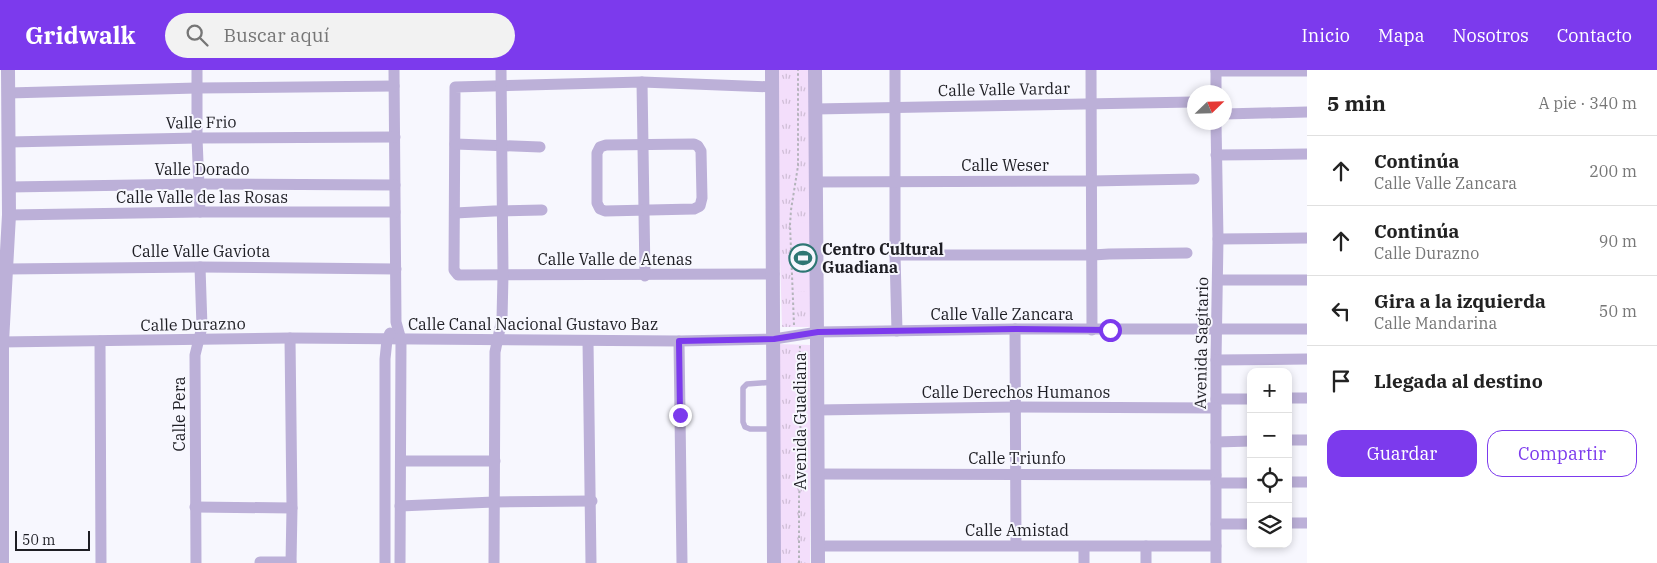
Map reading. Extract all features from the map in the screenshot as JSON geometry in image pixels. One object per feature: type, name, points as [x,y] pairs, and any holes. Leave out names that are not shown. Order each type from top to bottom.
[{"type":"street","points":[[2,563],[1,342],[9,215],[8,70]]},
{"type":"street","points":[[197,70],[200,212]]},
{"type":"street","points":[[394,70],[396,322],[401,340],[400,563]]},
{"type":"street","points":[[494,563],[495,352],[502,320],[503,275],[501,70]]},
{"type":"street","name":"Avenida Guadiana","points":[[772,70],[775,428],[774,563]]},
{"type":"street","name":"Avenida Guadiana","points":[[815,70],[818,563]]},
{"type":"street","points":[[895,70],[897,331]]},
{"type":"street","points":[[1091,70],[1092,330]]},
{"type":"street","points":[[1216,85],[1216,70],[1307,71]]},
{"type":"street","points":[[642,82],[645,276]]},
{"type":"street","points":[[542,210],[502,210],[455,214],[455,87],[642,82],[773,86]]},
{"type":"street","points":[[8,93],[197,88],[394,86]]},
{"type":"street","name":"Calle Valle Vardar","points":[[815,109],[1187,102]]},
{"type":"street","points":[[1232,114],[1307,112]]},
{"type":"street","name":"Avenida Sagitario","points":[[1216,130],[1218,239],[1216,563]]},
{"type":"street","name":"Valle Frio","points":[[8,142],[197,138],[394,137]]},
{"type":"street","points":[[455,144],[540,147]]},
{"type":"street","points":[[694,144],[698,146],[701,151],[702,198],[700,206],[694,209],[643,211],[605,211],[600,209],[598,203],[597,153],[600,147],[606,145],[643,145],[694,144]]},
{"type":"street","points":[[1216,155],[1307,154]]},
{"type":"street","name":"Calle Weser","points":[[815,182],[1194,179]]},
{"type":"street","name":"Valle Dorado","points":[[9,188],[200,184],[395,185]]},
{"type":"street","name":"Calle Valle de las Rosas","points":[[9,215],[200,212],[395,212]]},
{"type":"street","name":"Calle Valle de Atenas","points":[[455,214],[454,270],[458,275],[645,276],[774,274]]},
{"type":"street","points":[[1218,239],[1307,238]]},
{"type":"street","points":[[895,255],[1187,253]]},
{"type":"street","name":"Calle Valle Gaviota","points":[[7,269],[200,267],[396,269]]},
{"type":"street","name":"Calle Pera","points":[[196,563],[195,355],[202,327],[200,267]]},
{"type":"street","points":[[1218,280],[1307,280]]},
{"type":"street","points":[[385,563],[384,359],[386,340],[396,322]]},
{"type":"street","points":[[1015,329],[1014,475],[1016,546]]},
{"type":"street","name":"Calle Valle Zancara","points":[[818,332],[1015,329],[1307,329]]},
{"type":"street","points":[[682,563],[679,341],[774,339],[818,332]]},
{"type":"street","points":[[260,562],[291,562],[290,338]]},
{"type":"street","name":"Calle Durazno","points":[[1,342],[290,338],[386,340]]},
{"type":"street","name":"Calle Canal Nacional Gustavo Baz","points":[[386,340],[679,341]]},
{"type":"street","points":[[100,341],[101,563]]},
{"type":"street","points":[[588,341],[592,563]]},
{"type":"street","points":[[1216,360],[1307,359]]},
{"type":"street","points":[[1292,398],[1307,398]]},
{"type":"street","name":"Calle Derechos Humanos","points":[[817,410],[1216,403],[1247,399]]},
{"type":"street","points":[[1292,440],[1307,440]]},
{"type":"street","points":[[1216,442],[1247,441]]},
{"type":"street","points":[[401,461],[494,461]]},
{"type":"street","name":"Calle Triunfo","points":[[817,474],[1014,475],[1216,479],[1247,482]]},
{"type":"street","points":[[1292,482],[1307,482]]},
{"type":"street","points":[[400,506],[592,500]]},
{"type":"street","points":[[196,507],[292,508]]},
{"type":"street","points":[[1292,523],[1307,523]]},
{"type":"street","points":[[1216,524],[1247,524]]},
{"type":"street","name":"Calle Amistad","points":[[818,546],[1216,546]]},
{"type":"street","points":[[1146,546],[1146,563]]},
{"type":"street","points":[[1084,547],[1084,563]]},
{"type":"lane","points":[[774,382],[745,386],[743,391],[743,422],[748,428],[775,428]]},
{"type":"path","points":[[798,70],[798,166],[790,225],[794,325],[801,343],[798,393],[802,449],[799,495],[799,563]]},
{"type":"green space","points":[[775,70],[809,70],[811,327],[782,327]]},
{"type":"green space","name":"Centro Cultural Guadiana","points":[[796,222],[810,223],[810,291],[795,292]]},
{"type":"green space","points":[[778,344],[810,345],[810,563],[779,563]]},
{"type":"place","name":"Centro Cultural Guadiana","points":[[803,258]]},
{"type":"route","points":[[680,415],[679,341],[774,339],[818,332],[1015,329],[1110,330]]}]
